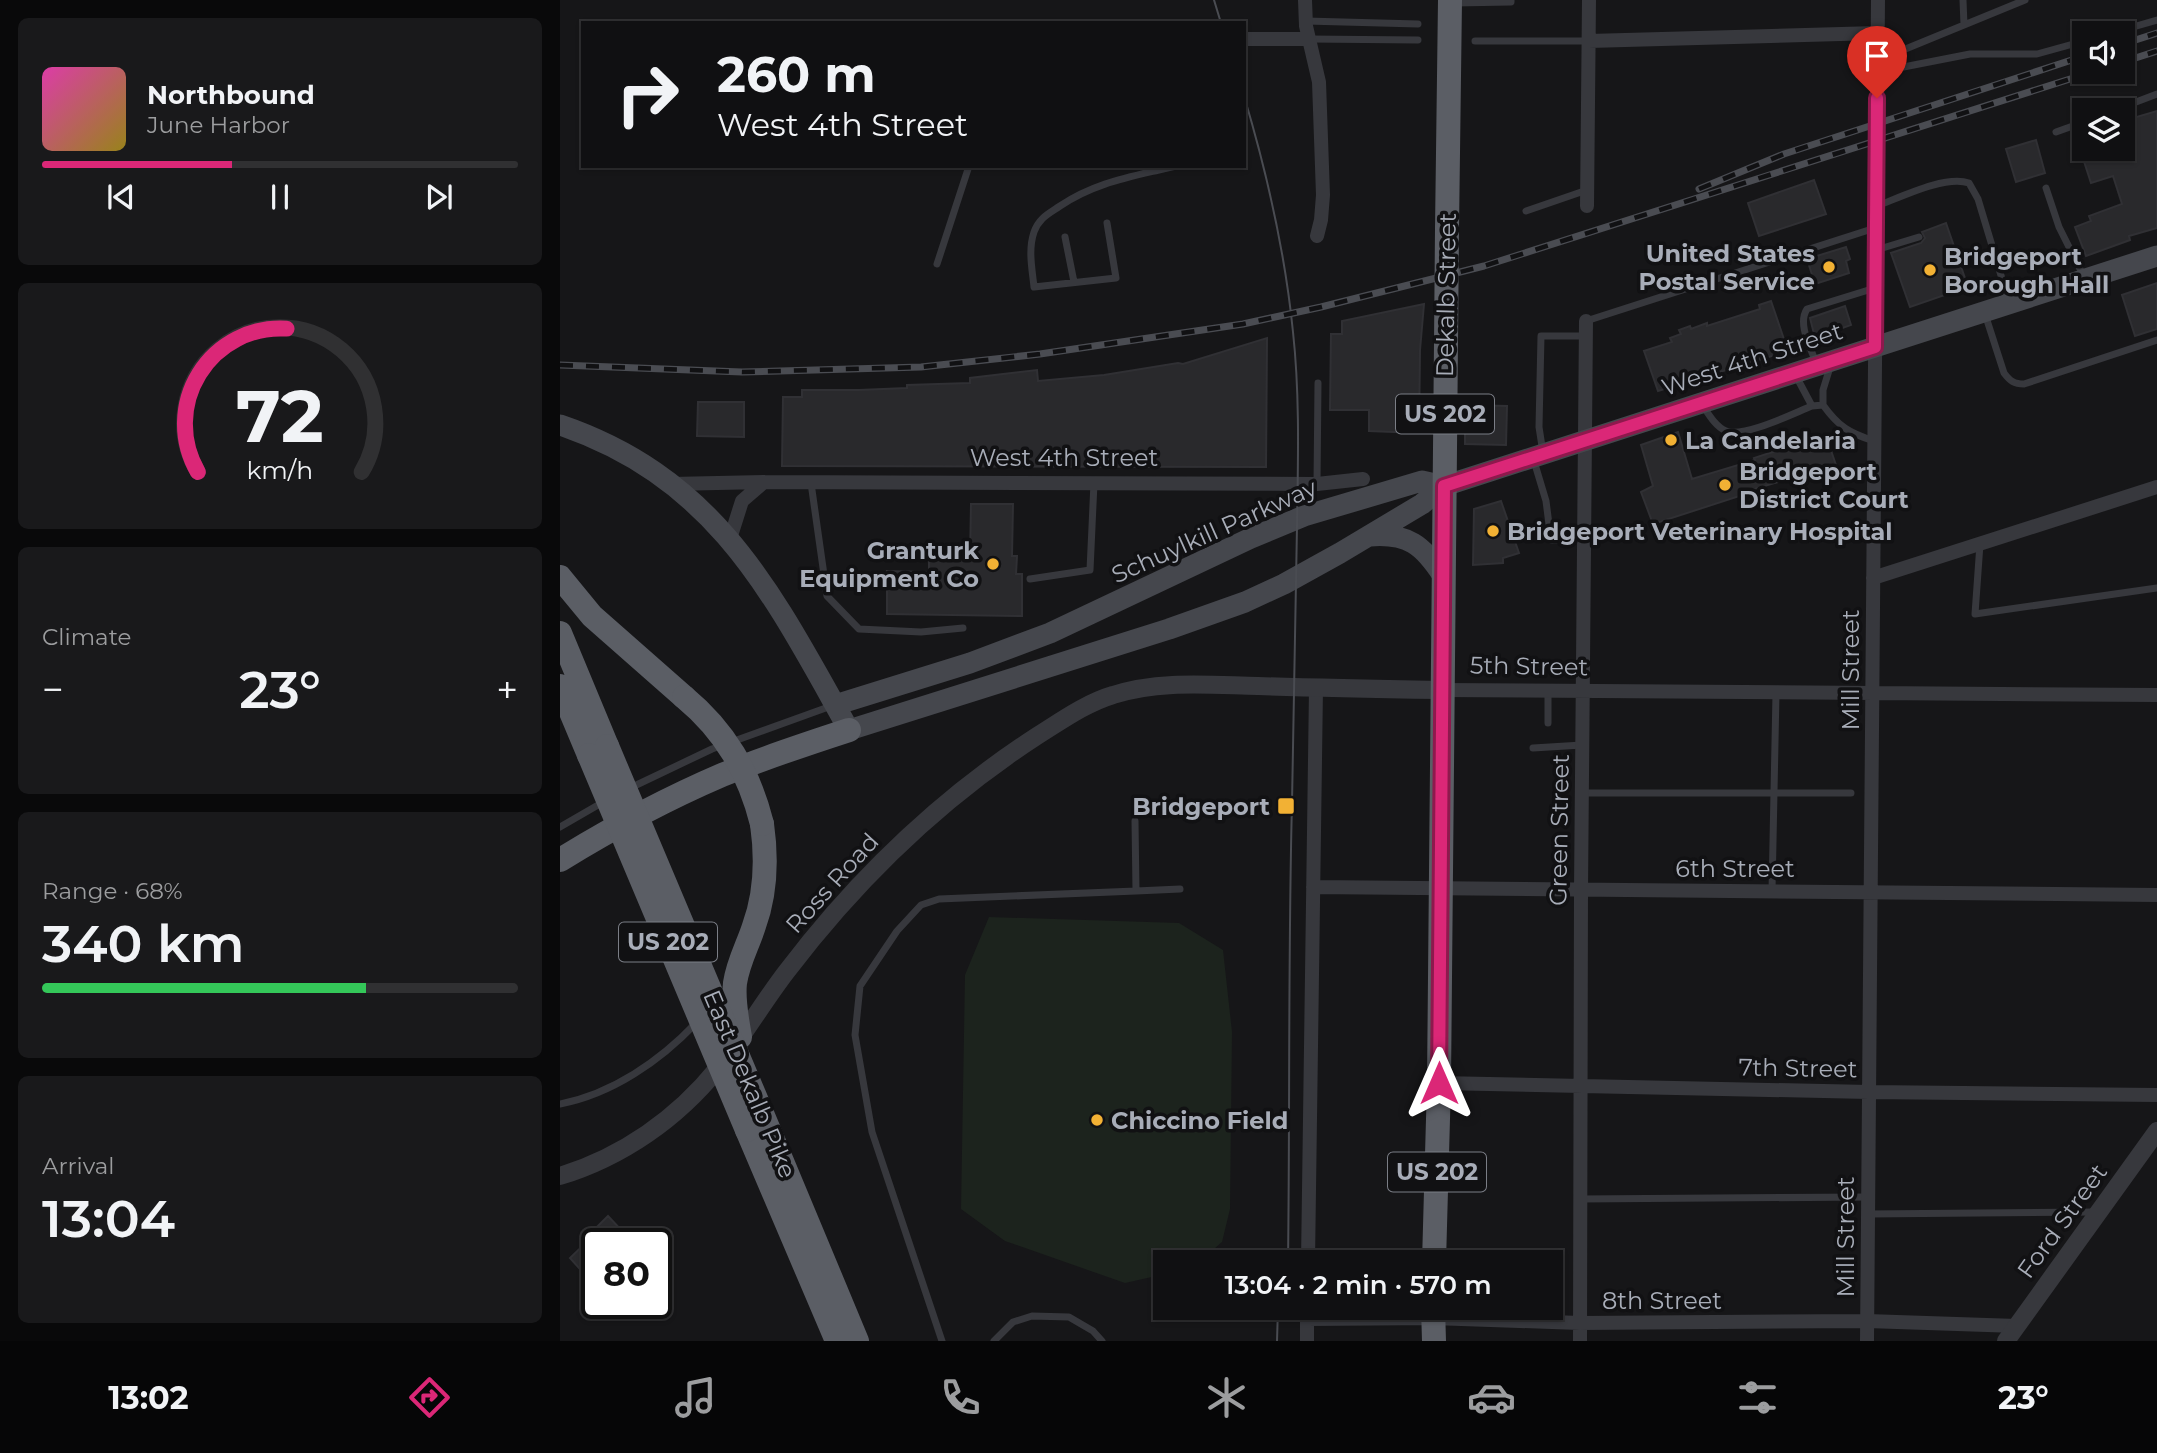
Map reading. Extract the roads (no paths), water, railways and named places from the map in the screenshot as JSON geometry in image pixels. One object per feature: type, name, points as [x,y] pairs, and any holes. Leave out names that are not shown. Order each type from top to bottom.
[{"type":"highway","name":"Dekalb Street","points":[[1434,1250],[1439,1083],[1450,1]]},
{"type":"highway","points":[[560,577],[592,616],[715,726],[729,744],[750,782],[762,824],[766,863],[761,902],[750,940],[738,968],[734,993],[740,1037]]},
{"type":"highway","name":"East Dekalb Pike","points":[[560,634],[598,750],[747,1130],[837,1341]]},
{"type":"highway","name":"East Dekalb Pike","points":[[560,685],[598,750],[759,1106],[857,1341]]},
{"type":"highway","points":[[560,860],[618,826],[685,792],[770,757],[849,730]]},
{"type":"main road","name":"West 4th Street","points":[[1444,486],[2157,256]]},
{"type":"main road","points":[[560,425],[616,449],[647,467],[671,484],[730,539],[769,592],[849,730],[1207,616],[1284,584],[1370,536],[1422,504],[1444,486]]},
{"type":"main road","name":"Schuylkill Parkway","points":[[835,705],[970,663],[1050,633],[1251,538],[1304,516],[1422,481],[1444,486]]},
{"type":"main road","points":[[1370,536],[1394,536],[1413,542],[1428,555],[1443,576]]},
{"type":"street","points":[[1306,0],[1309,39],[1319,82],[1322,144],[1323,195],[1317,236]]},
{"type":"street","points":[[1587,206],[1589,0]]},
{"type":"street","name":"Mill Street","points":[[1867,1341],[1878,0]]},
{"type":"street","points":[[1589,41],[1877,33]]},
{"type":"street","points":[[1246,39],[1309,39]]},
{"type":"street","name":"Green Street","points":[[1580,1341],[1586,321]]},
{"type":"street","name":"West 4th Street","points":[[671,484],[1317,484],[1363,479]]},
{"type":"street","points":[[730,539],[742,501],[764,482]]},
{"type":"street","points":[[1873,578],[2157,487]]},
{"type":"street","name":"5th Street","points":[[1185,685],[1441,690],[2157,695]]},
{"type":"street","name":"Ross Road","points":[[560,1176],[619,1153],[647,1135],[699,1090],[719,1067],[786,972],[850,893],[887,856],[966,786],[1012,752],[1110,695],[1185,685]]},
{"type":"street","points":[[1308,1250],[1316,688]]},
{"type":"street","name":"6th Street","points":[[1313,887],[2157,895]]},
{"type":"street","name":"7th Street","points":[[1439,1083],[2157,1095]]},
{"type":"street","name":"Ford Street","points":[[2006,1341],[2157,1130]]},
{"type":"street","points":[[1307,1320],[1307,1341]]},
{"type":"street","name":"8th Street","points":[[1405,1320],[1580,1323],[1867,1321],[2017,1326]]},
{"type":"lane","points":[[1450,1],[1511,0]]},
{"type":"lane","points":[[1963,0],[1964,25]]},
{"type":"lane","points":[[1877,53],[1903,50],[2025,0]]},
{"type":"lane","points":[[1306,20],[1418,24]]},
{"type":"lane","points":[[2135,26],[2157,20]]},
{"type":"lane","points":[[1309,39],[1418,40]]},
{"type":"lane","points":[[1475,41],[1589,41]]},
{"type":"lane","points":[[1877,72],[1970,54],[2037,54],[2072,44]]},
{"type":"lane","points":[[2135,102],[2157,94]]},
{"type":"lane","points":[[2056,132],[2072,126]]},
{"type":"lane","points":[[937,264],[968,168]]},
{"type":"lane","points":[[1107,223],[1115,278],[1034,287],[1030,254],[1033,234],[1040,219],[1077,194],[1102,183],[1162,168]]},
{"type":"lane","points":[[1876,206],[1947,181],[1960,180],[1969,183],[1978,199],[2010,304]]},
{"type":"lane","points":[[2046,188],[2059,227],[2085,279]]},
{"type":"lane","points":[[1526,211],[1588,190]]},
{"type":"lane","points":[[1586,321],[1876,228]]},
{"type":"lane","points":[[1065,237],[1074,282]]},
{"type":"lane","points":[[1876,250],[1919,237]]},
{"type":"lane","points":[[1874,442],[1842,428],[1823,405],[1825,363],[1803,324],[1803,318],[1807,309],[1875,288]]},
{"type":"lane","points":[[1984,312],[2004,373],[2016,384],[2024,384],[2157,340]]},
{"type":"lane","points":[[1585,540],[1551,540],[1538,455],[1538,427],[1541,337],[1586,336]]},
{"type":"lane","points":[[1794,373],[1812,406]]},
{"type":"lane","points":[[1317,484],[1318,383]]},
{"type":"lane","points":[[1701,403],[1719,427],[1735,433],[1812,406],[1823,405]]},
{"type":"lane","points":[[811,482],[827,596],[859,629],[921,632],[963,628]]},
{"type":"lane","points":[[1030,579],[1090,570],[1094,483]]},
{"type":"lane","points":[[1980,544],[1975,614],[2157,588]]},
{"type":"lane","points":[[1548,691],[1548,723]]},
{"type":"lane","points":[[1772,891],[1776,693]]},
{"type":"lane","points":[[560,827],[683,762],[760,730],[835,705]]},
{"type":"lane","points":[[1533,748],[1583,746]]},
{"type":"lane","points":[[1582,793],[1851,793]]},
{"type":"lane","points":[[1135,821],[1136,891]]},
{"type":"lane","points":[[942,1341],[872,1132],[855,1035],[860,986],[921,905],[939,899],[1180,888]]},
{"type":"lane","points":[[725,985],[741,958]]},
{"type":"lane","points":[[560,1104],[601,1091],[649,1064],[694,1025],[718,995]]},
{"type":"lane","points":[[1579,1199],[1868,1197]]},
{"type":"lane","points":[[1868,1214],[2099,1212]]},
{"type":"lane","points":[[994,1341],[1013,1322],[1032,1316],[1069,1317],[1093,1331],[1102,1341]]},
{"type":"tram line","points":[[1214,0],[1220,21]]},
{"type":"tram line","points":[[1246,103],[1268,183],[1280,242],[1290,302],[1297,380],[1288,1250]]},
{"type":"tram line","points":[[1277,1341],[1278,1320]]},
{"type":"railway","points":[[2135,40],[2157,33]]},
{"type":"railway","points":[[2135,58],[2157,51]]},
{"type":"railway","points":[[1699,189],[1784,154],[2072,60]]},
{"type":"railway","points":[[560,365],[742,372],[921,367],[1040,354],[1243,324],[1484,266],[2072,78]]},
{"type":"place","name":"United States Postal Service","points":[[1829,267]]},
{"type":"place","name":"Bridgeport Borough Hall","points":[[1930,270]]},
{"type":"place","name":"La Candelaria","points":[[1671,440]]},
{"type":"place","name":"Bridgeport District Court","points":[[1725,485]]},
{"type":"place","name":"Bridgeport Veterinary Hospital","points":[[1493,531]]},
{"type":"place","name":"Granturk Equipment Co","points":[[993,564]]},
{"type":"place","name":"Bridgeport","points":[[1286,806]]},
{"type":"place","name":"Chiccino Field","points":[[1097,1120]]}]
